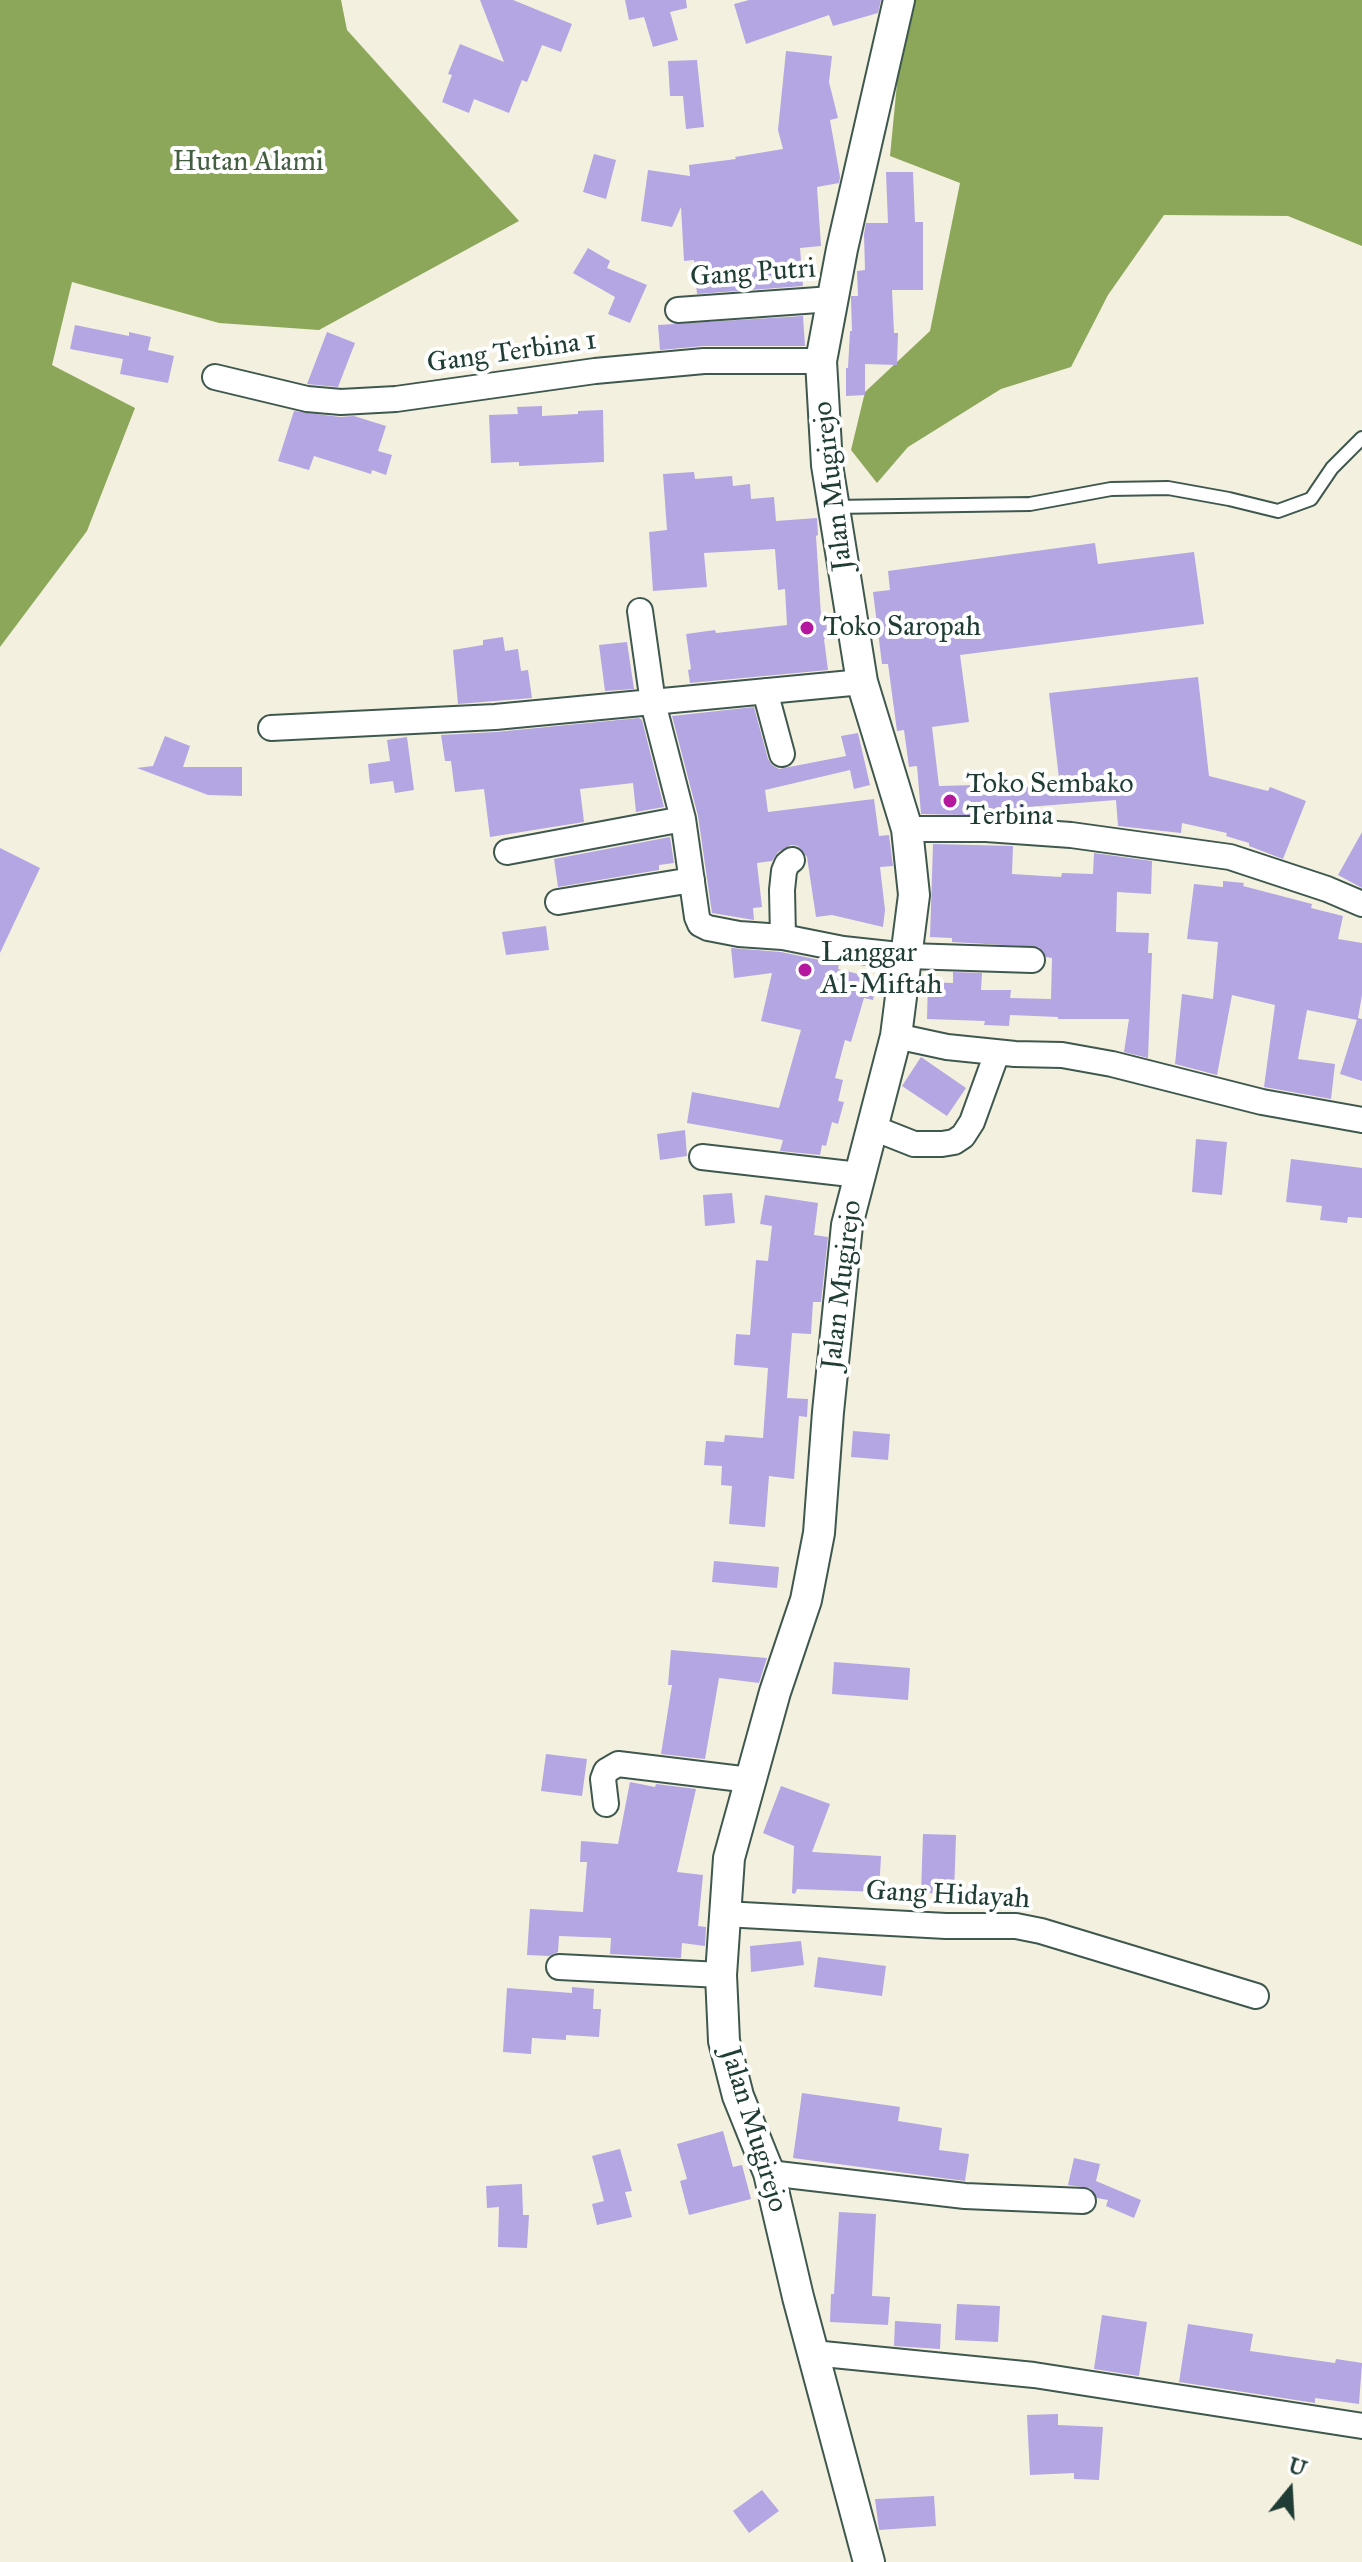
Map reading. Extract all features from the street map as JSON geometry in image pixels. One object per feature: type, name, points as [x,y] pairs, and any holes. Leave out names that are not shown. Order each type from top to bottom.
[{"type":"street","name":"Jalan Mugirejo","points":[[869,2562],[769,2173],[738,2096],[724,2041],[721,1975],[729,1858],[775,1692],[806,1600],[819,1533],[829,1396],[847,1225],[896,1036],[914,895],[907,829],[862,682],[827,465],[821,361],[899,0]]},
{"type":"street","name":"Gang Putri","points":[[678,310],[832,299]]},
{"type":"street","name":"Gang Terbina 1","points":[[215,377],[307,399],[341,402],[396,399],[595,371],[704,361],[821,361]]},
{"type":"street","points":[[640,611],[653,703],[683,819],[697,917],[703,926],[739,934],[783,937],[843,949],[908,956],[1032,960]]},
{"type":"street","points":[[271,728],[495,717],[862,682]]},
{"type":"street","points":[[765,691],[782,754]]},
{"type":"street","points":[[507,852],[683,819]]},
{"type":"street","points":[[907,829],[986,829],[1071,835],[1230,857],[1362,904]]},
{"type":"street","points":[[783,937],[784,871],[792,860]]},
{"type":"street","points":[[558,902],[692,880]]},
{"type":"street","points":[[896,1036],[947,1047],[997,1053],[1062,1055],[1112,1064],[1262,1102],[1362,1120]]},
{"type":"street","points":[[871,1127],[914,1144],[954,1142],[963,1136],[972,1122],[997,1053]]},
{"type":"street","points":[[702,1157],[859,1175]]},
{"type":"street","points":[[606,1804],[603,1779],[606,1771],[618,1764],[750,1780]]},
{"type":"street","name":"Gang Hidayah","points":[[724,1914],[946,1926],[1016,1926],[1256,1996]]},
{"type":"street","points":[[559,1967],[721,1975]]},
{"type":"street","points":[[769,2173],[965,2196],[1083,2201]]},
{"type":"street","points":[[813,2353],[1034,2375],[1362,2426]]},
{"type":"lane","points":[[833,507],[1030,504],[1111,489],[1168,488],[1278,511],[1311,499],[1332,468],[1362,438]]},
{"type":"green space","name":"Hutan Alami","points":[[0,0],[341,0],[347,30],[519,221],[319,330],[219,323],[72,282],[52,365],[135,408],[87,531],[0,647]]},
{"type":"green space","points":[[905,0],[1362,0],[1362,246],[1288,216],[1164,215],[1108,295],[1071,367],[1001,389],[908,447],[877,483],[851,450],[865,392],[930,331],[960,183],[890,156]]},
{"type":"building","points":[[480,0],[513,0],[572,24],[561,52],[542,45],[527,82],[522,80],[509,113],[474,99],[469,113],[442,102],[452,75],[448,74],[460,44],[504,62]]},
{"type":"building","points":[[625,0],[686,0],[687,8],[670,12],[678,40],[653,47],[644,17],[629,20]]},
{"type":"building","points":[[749,0],[881,0],[878,13],[833,26],[829,15],[746,44],[734,4]]},
{"type":"building","points":[[786,51],[832,56],[829,82],[838,118],[830,120],[840,177],[839,183],[817,187],[821,246],[800,248],[803,286],[697,294],[694,260],[684,261],[681,207],[672,227],[641,221],[648,170],[690,176],[689,165],[783,149],[778,130]]},
{"type":"building","points":[[697,60],[704,127],[686,129],[683,96],[670,96],[668,61]]},
{"type":"building","points":[[594,154],[616,160],[606,199],[583,192]]},
{"type":"building","points":[[886,172],[913,172],[915,222],[923,222],[923,290],[892,290],[894,333],[898,333],[897,365],[865,364],[865,395],[846,396],[846,368],[852,331],[851,296],[858,296],[857,271],[865,270],[866,223],[888,223]]},
{"type":"building","points":[[588,248],[610,261],[607,268],[647,285],[630,323],[608,314],[615,297],[573,273]]},
{"type":"building","points":[[803,316],[805,346],[704,346],[660,350],[658,325]]},
{"type":"building","points":[[75,325],[129,336],[129,332],[151,337],[148,350],[174,356],[168,383],[120,374],[123,359],[70,349]]},
{"type":"building","points":[[327,332],[355,343],[338,387],[307,384]]},
{"type":"building","points":[[542,406],[542,416],[603,410],[604,462],[519,466],[519,462],[491,463],[489,415],[518,414],[517,407]]},
{"type":"building","points":[[294,411],[354,416],[386,426],[378,451],[392,455],[386,475],[372,470],[371,474],[314,456],[309,470],[278,461]]},
{"type":"building","points":[[694,472],[695,479],[732,476],[733,486],[750,484],[751,499],[774,497],[776,521],[817,518],[821,616],[826,615],[827,638],[824,639],[828,670],[690,683],[686,634],[787,625],[785,589],[778,590],[775,549],[704,553],[707,587],[653,591],[649,532],[667,530],[663,474]]},
{"type":"building","points":[[1095,543],[1098,564],[1194,552],[1204,624],[960,655],[969,722],[932,727],[939,786],[1014,784],[1014,788],[1056,785],[1056,778],[1059,778],[1049,693],[1198,677],[1209,776],[1268,791],[1270,787],[1306,801],[1283,859],[1226,836],[1227,833],[1182,823],[1181,833],[1118,826],[1116,800],[1015,808],[1015,816],[921,814],[917,766],[909,767],[904,730],[897,731],[888,664],[882,664],[873,592],[890,590],[888,571]]},
{"type":"building","points":[[503,637],[505,651],[518,649],[521,671],[528,670],[532,698],[458,704],[453,650],[483,645],[483,640]]},
{"type":"building","points":[[627,642],[634,689],[605,691],[599,645]]},
{"type":"building","points":[[754,707],[768,759],[779,769],[846,756],[841,736],[858,733],[870,785],[854,789],[850,770],[765,790],[768,812],[874,799],[879,836],[889,835],[893,866],[880,867],[885,910],[883,927],[832,915],[816,917],[807,857],[798,846],[791,845],[778,852],[772,861],[757,863],[762,907],[753,908],[754,920],[712,913],[698,816],[672,716]]},
{"type":"building","points":[[639,718],[664,807],[636,812],[633,783],[580,789],[584,822],[490,837],[484,789],[455,792],[451,761],[445,761],[441,735],[496,732]]},
{"type":"building","points":[[165,736],[190,746],[183,767],[242,767],[242,796],[208,795],[137,768],[153,766]]},
{"type":"building","points":[[407,737],[414,790],[395,793],[393,781],[370,784],[368,764],[390,761],[387,740]]},
{"type":"building","points":[[1362,832],[1362,888],[1338,875]]},
{"type":"building","points":[[670,837],[674,863],[659,865],[659,870],[558,887],[554,859]]},
{"type":"building","points":[[933,844],[1013,846],[1012,874],[1061,877],[1062,873],[1093,874],[1094,853],[1152,861],[1151,894],[1117,892],[1116,932],[1149,933],[1148,953],[1152,953],[1148,1058],[1124,1052],[1129,1019],[1010,1015],[1009,1026],[984,1025],[985,1021],[927,1019],[928,982],[953,983],[953,972],[982,973],[981,990],[1011,990],[1010,998],[1051,999],[1052,958],[1046,957],[1039,947],[952,942],[952,938],[930,937]]},
{"type":"building","points":[[0,848],[40,868],[0,953]]},
{"type":"building","points":[[1223,881],[1244,883],[1243,886],[1312,904],[1311,908],[1343,916],[1338,939],[1362,943],[1362,995],[1358,1018],[1362,1019],[1362,1081],[1340,1074],[1357,1020],[1307,1010],[1298,1059],[1335,1064],[1331,1099],[1264,1087],[1275,1005],[1232,995],[1217,1075],[1175,1064],[1182,994],[1213,999],[1218,942],[1187,939],[1194,884],[1223,887]]},
{"type":"building","points":[[546,926],[549,950],[506,955],[502,932]]},
{"type":"building","points":[[731,948],[781,952],[839,964],[838,969],[878,979],[873,1000],[864,998],[851,1042],[845,1040],[835,1078],[843,1080],[838,1101],[844,1102],[838,1124],[832,1122],[826,1146],[822,1145],[820,1155],[780,1151],[783,1140],[687,1123],[692,1092],[779,1108],[801,1030],[761,1021],[772,973],[734,978]]},
{"type":"building","points":[[921,1057],[966,1088],[947,1116],[902,1086]]},
{"type":"building","points":[[685,1130],[687,1156],[660,1160],[657,1134]]},
{"type":"building","points":[[1196,1139],[1227,1142],[1222,1195],[1192,1192]]},
{"type":"building","points":[[1291,1159],[1362,1168],[1362,1218],[1348,1217],[1347,1223],[1320,1220],[1322,1206],[1286,1202]]},
{"type":"building","points":[[732,1193],[735,1223],[705,1226],[703,1195]]},
{"type":"building","points":[[765,1195],[818,1203],[814,1235],[828,1237],[821,1302],[813,1302],[811,1334],[792,1333],[787,1398],[808,1399],[807,1417],[799,1416],[794,1479],[769,1476],[765,1527],[729,1524],[732,1486],[721,1485],[722,1466],[704,1465],[706,1441],[724,1442],[725,1435],[763,1438],[768,1368],[734,1365],[736,1334],[750,1335],[756,1260],[768,1261],[772,1226],[760,1224]]},
{"type":"building","points":[[853,1431],[890,1434],[888,1460],[851,1457]]},
{"type":"building","points":[[714,1561],[779,1567],[777,1588],[712,1582]]},
{"type":"building","points":[[671,1650],[767,1658],[759,1683],[719,1678],[705,1759],[661,1754],[672,1685],[668,1685]]},
{"type":"building","points":[[834,1662],[910,1668],[908,1700],[832,1694]]},
{"type":"building","points":[[546,1754],[587,1759],[582,1796],[541,1791]]},
{"type":"building","points":[[630,1782],[696,1789],[677,1872],[703,1875],[698,1926],[706,1927],[705,1946],[682,1943],[681,1958],[610,1954],[611,1938],[559,1936],[558,1952],[549,1956],[527,1955],[530,1909],[583,1912],[587,1862],[580,1862],[581,1841],[618,1844]]},
{"type":"building","points":[[781,1786],[830,1804],[812,1852],[881,1856],[879,1892],[797,1889],[795,1894],[792,1893],[794,1846],[763,1833]]},
{"type":"building","points":[[923,1834],[956,1835],[954,1894],[921,1893]]},
{"type":"building","points":[[801,1941],[804,1965],[751,1972],[750,1946]]},
{"type":"building","points":[[818,1957],[886,1966],[882,1996],[814,1987]]},
{"type":"building","points":[[572,1987],[594,1989],[593,2009],[601,2009],[599,2037],[566,2035],[566,2040],[532,2038],[531,2054],[503,2052],[507,1988],[572,1993]]},
{"type":"building","points":[[802,2093],[900,2107],[898,2121],[942,2128],[939,2150],[969,2154],[965,2181],[793,2158]]},
{"type":"building","points":[[723,2131],[733,2167],[742,2165],[751,2199],[689,2215],[680,2181],[687,2179],[677,2144]]},
{"type":"building","points":[[620,2149],[632,2191],[625,2192],[632,2217],[597,2225],[592,2204],[604,2201],[592,2156]]},
{"type":"building","points":[[1074,2158],[1100,2164],[1096,2181],[1141,2200],[1134,2218],[1106,2206],[1108,2200],[1097,2198],[1090,2188],[1068,2185]]},
{"type":"building","points":[[522,2184],[523,2215],[529,2215],[527,2248],[498,2247],[499,2207],[487,2208],[486,2186]]},
{"type":"building","points":[[839,2212],[876,2214],[872,2296],[890,2297],[888,2325],[830,2322]]},
{"type":"building","points":[[957,2304],[1000,2306],[998,2342],[955,2340]]},
{"type":"building","points":[[1102,2315],[1147,2322],[1139,2376],[1094,2369]]},
{"type":"building","points":[[895,2321],[941,2324],[940,2349],[894,2346]]},
{"type":"building","points":[[1188,2324],[1253,2334],[1250,2351],[1335,2363],[1336,2359],[1362,2363],[1359,2404],[1315,2398],[1315,2403],[1179,2382]]},
{"type":"building","points":[[1058,2414],[1058,2425],[1103,2427],[1099,2480],[1074,2479],[1074,2473],[1030,2475],[1027,2415]]},
{"type":"building","points":[[762,2490],[779,2511],[749,2533],[733,2511]]},
{"type":"building","points":[[934,2496],[936,2526],[879,2530],[875,2499]]},
{"type":"place","name":"Toko Saropah","points":[[807,628]]},
{"type":"place","name":"Toko Sembako Terbina","points":[[950,801]]},
{"type":"place","name":"Langgar Al-Miftah","points":[[805,970]]}]
